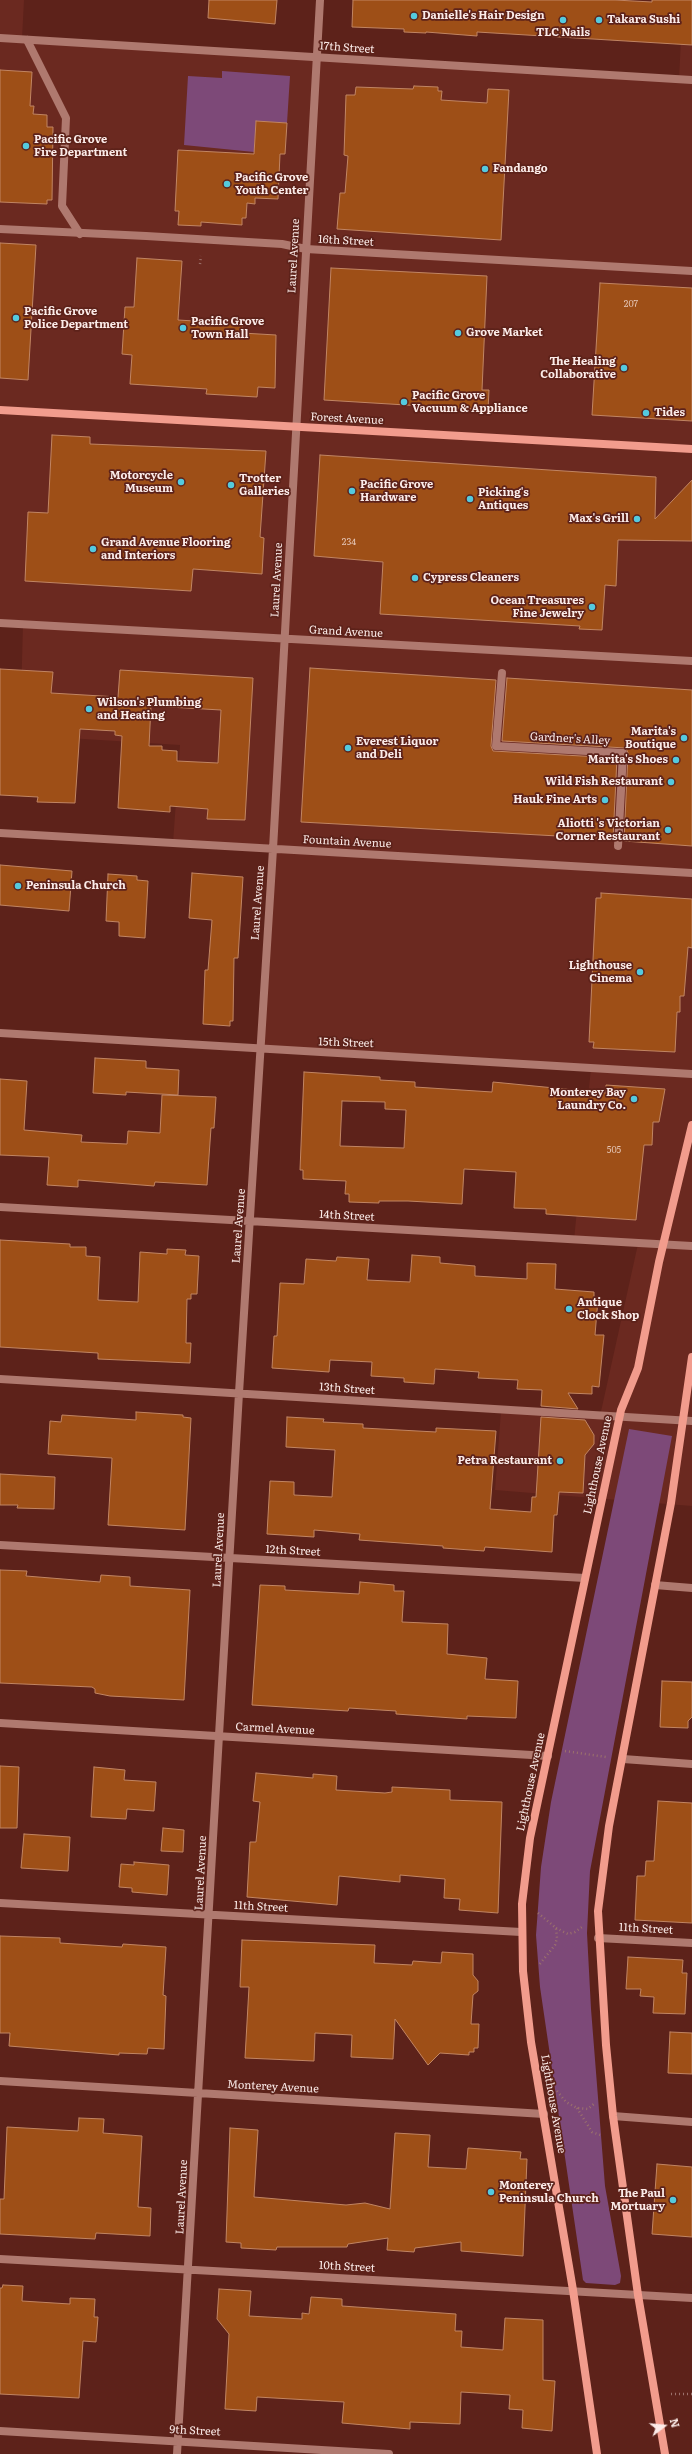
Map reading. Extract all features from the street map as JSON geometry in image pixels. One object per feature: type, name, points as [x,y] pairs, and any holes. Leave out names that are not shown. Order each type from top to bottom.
[{"type":"main road","name":"Forest Avenue","points":[[0,410],[296,428],[692,449]]},
{"type":"main road","name":"Lighthouse Avenue","points":[[597,2454],[573,2290],[531,2042],[521,1932],[525,1872],[530,1838],[619,1417],[624,1400],[638,1368],[663,1245],[692,1125]]},
{"type":"main road","points":[[665,2454],[638,2295],[613,2116],[598,1938],[598,1911],[609,1826],[671,1503],[692,1357]]},
{"type":"street","name":"Laurel Avenue","points":[[177,2454],[200,2093],[239,1393],[273,849],[320,0]]},
{"type":"street","name":"17th Street","points":[[0,38],[692,80]]},
{"type":"street","points":[[26,40],[66,118],[62,206],[80,234]]},
{"type":"street","name":"16th Street","points":[[0,229],[282,244],[306,250],[692,271]]},
{"type":"street","name":"Grand Avenue","points":[[0,623],[284,640],[692,661]]},
{"type":"street","name":"Gardner's Alley","points":[[502,673],[496,746],[623,753],[618,846]]},
{"type":"street","name":"Fountain Avenue","points":[[0,833],[692,873]]},
{"type":"street","name":"15th Street","points":[[0,1033],[260,1050],[496,1061],[692,1074]]},
{"type":"street","name":"14th Street","points":[[0,1207],[692,1246]]},
{"type":"street","name":"13th Street","points":[[0,1379],[692,1421]]},
{"type":"street","name":"12th Street","points":[[0,1545],[585,1578]]},
{"type":"street","points":[[655,1585],[692,1588]]},
{"type":"street","name":"Carmel Avenue","points":[[0,1724],[548,1756]]},
{"type":"street","points":[[623,1759],[692,1764]]},
{"type":"street","name":"11th Street","points":[[0,1903],[209,1916],[521,1932]]},
{"type":"street","name":"11th Street","points":[[598,1938],[692,1943]]},
{"type":"street","name":"Monterey Avenue","points":[[0,2081],[544,2114]]},
{"type":"street","points":[[613,2116],[692,2122]]},
{"type":"street","name":"10th Street","points":[[0,2259],[573,2290],[692,2298]]},
{"type":"street","name":"9th Street","points":[[0,2431],[389,2454]]},
{"type":"path","points":[[563,1750],[623,1759]]},
{"type":"path","points":[[538,1921],[538,1913],[556,1928],[568,1934],[575,1932],[598,1911]]},
{"type":"path","points":[[538,1959],[538,1966],[555,1945],[556,1928]]},
{"type":"path","points":[[554,2087],[566,2102],[577,2108],[588,2109],[598,2100],[613,2116],[601,2136],[592,2132],[577,2108]]},
{"type":"path","points":[[669,2394],[692,2394]]},
{"type":"shaded area","points":[[0,0],[24,0],[22,39],[679,79],[683,0],[692,0],[692,1506],[495,1490],[501,1411],[600,1416],[638,1244],[574,1240],[591,1068],[260,1050],[273,849],[173,843],[180,745],[20,735],[23,624],[0,623]]},
{"type":"shaded area","points":[[222,71],[290,76],[287,123],[256,121],[254,152],[184,145],[188,76],[222,78]]},
{"type":"shaded area","points":[[629,1429],[672,1436],[590,1871],[587,1933],[591,2009],[605,2186],[621,2276],[620,2283],[615,2285],[586,2283],[583,2280],[540,1987],[536,1935],[541,1867],[551,1802]]},
{"type":"building","points":[[209,0],[277,0],[275,24],[208,18]]},
{"type":"building","points":[[353,0],[615,0],[652,2],[652,0],[692,0],[692,45],[477,32],[477,36],[426,32],[404,32],[404,29],[352,27]]},
{"type":"building","name":"Pacific Grove Fire Department","points":[[0,70],[32,72],[30,106],[34,106],[33,114],[47,115],[47,127],[53,127],[52,200],[47,200],[47,204],[0,202]]},
{"type":"building","points":[[414,86],[438,87],[438,91],[442,91],[441,100],[487,103],[488,89],[509,90],[501,240],[337,229],[340,193],[345,193],[348,156],[344,155],[346,95],[355,95],[356,87],[413,89]]},
{"type":"building","name":"Pacific Grove Youth Center","points":[[256,121],[287,123],[285,154],[280,154],[278,199],[255,198],[255,204],[247,203],[246,218],[242,218],[242,225],[201,222],[201,226],[178,225],[179,211],[175,211],[178,150],[254,154]]},
{"type":"building","name":"Pacific Grove Police Department","points":[[0,243],[36,245],[28,380],[0,378]]},
{"type":"building","name":"Pacific Grove Town Hall","points":[[137,258],[182,261],[178,320],[243,324],[242,333],[276,335],[275,388],[258,387],[257,397],[206,394],[207,389],[130,384],[132,355],[122,354],[125,307],[134,307]]},
{"type":"building","points":[[331,268],[487,276],[482,390],[489,390],[488,410],[324,400]]},
{"type":"building","points":[[600,283],[692,288],[692,421],[592,415]]},
{"type":"building","points":[[52,435],[90,437],[90,444],[266,451],[260,537],[264,538],[262,574],[193,569],[191,591],[25,581],[28,512],[48,513]]},
{"type":"building","points":[[320,455],[656,477],[655,519],[692,480],[692,541],[618,540],[616,586],[605,585],[602,630],[579,629],[580,626],[380,614],[383,562],[314,556]]},
{"type":"building","points":[[310,668],[496,680],[491,746],[493,751],[617,758],[613,839],[301,822]]},
{"type":"building","points":[[0,669],[53,672],[51,693],[118,697],[120,670],[253,678],[245,820],[207,819],[208,809],[170,806],[170,812],[118,808],[122,736],[115,735],[115,731],[80,729],[75,803],[37,802],[38,797],[0,795]],"holes":[[[151,706],[221,710],[218,763],[177,761],[177,751],[162,750],[162,746],[149,746]]]},
{"type":"building","points":[[507,678],[692,690],[692,846],[624,841],[628,753],[626,748],[502,741]]},
{"type":"building","points":[[0,865],[72,871],[69,911],[0,905]]},
{"type":"building","points":[[192,873],[243,877],[238,958],[234,958],[233,1021],[230,1021],[230,1026],[203,1024],[205,970],[208,970],[212,920],[189,918]]},
{"type":"building","points":[[108,874],[137,876],[137,880],[148,881],[145,938],[119,936],[119,922],[106,921]]},
{"type":"building","name":"Lighthouse Cinema","points":[[601,893],[692,899],[692,948],[688,947],[684,996],[680,996],[680,1012],[677,1012],[675,1052],[593,1048],[594,1042],[589,1042],[596,898],[601,898]]},
{"type":"building","points":[[95,1058],[146,1061],[146,1068],[179,1070],[178,1095],[126,1092],[126,1095],[93,1093]]},
{"type":"building","points":[[304,1072],[380,1077],[380,1080],[415,1082],[415,1087],[492,1092],[493,1082],[606,1093],[606,1085],[665,1089],[659,1122],[653,1122],[652,1145],[644,1145],[636,1220],[546,1214],[546,1209],[514,1208],[516,1172],[464,1169],[462,1204],[408,1201],[379,1201],[379,1203],[349,1202],[349,1194],[345,1194],[346,1181],[303,1179],[303,1170],[300,1170]],"holes":[[[342,1101],[385,1102],[385,1109],[406,1110],[404,1148],[340,1146]]]},
{"type":"building","points":[[0,1079],[27,1081],[24,1130],[82,1135],[81,1142],[127,1144],[128,1131],[160,1133],[162,1095],[216,1097],[214,1128],[211,1128],[207,1185],[155,1182],[154,1186],[78,1180],[78,1187],[47,1185],[49,1157],[0,1155]]},
{"type":"building","points":[[0,1240],[70,1244],[70,1247],[86,1247],[86,1256],[100,1257],[98,1300],[138,1302],[140,1252],[167,1254],[167,1249],[186,1250],[185,1255],[199,1256],[197,1294],[191,1294],[191,1299],[187,1299],[186,1343],[191,1343],[190,1363],[98,1359],[98,1353],[0,1347]]},
{"type":"building","points":[[412,1255],[440,1257],[440,1263],[475,1266],[475,1276],[527,1279],[527,1263],[556,1264],[555,1289],[594,1292],[594,1299],[598,1299],[595,1335],[604,1335],[599,1387],[592,1386],[592,1394],[568,1393],[578,1409],[541,1406],[542,1390],[517,1389],[518,1380],[478,1378],[479,1372],[435,1369],[434,1384],[404,1382],[404,1378],[371,1376],[372,1362],[330,1360],[329,1372],[272,1368],[274,1336],[277,1336],[280,1283],[304,1284],[306,1259],[336,1261],[337,1257],[369,1259],[367,1280],[410,1282]]},
{"type":"building","points":[[136,1412],[183,1415],[183,1417],[191,1418],[185,1530],[108,1525],[112,1458],[48,1454],[50,1421],[61,1422],[62,1415],[136,1420]]},
{"type":"building","points":[[287,1417],[324,1419],[323,1422],[363,1424],[363,1428],[436,1432],[436,1428],[496,1431],[490,1509],[531,1512],[532,1497],[536,1497],[541,1417],[585,1420],[594,1435],[594,1444],[585,1455],[583,1493],[559,1492],[557,1515],[554,1515],[552,1552],[485,1547],[484,1551],[443,1548],[443,1546],[359,1540],[360,1534],[314,1530],[314,1537],[267,1534],[270,1481],[294,1482],[294,1495],[332,1497],[335,1450],[286,1447]]},
{"type":"building","points":[[0,1474],[55,1477],[54,1509],[17,1508],[18,1505],[0,1505]]},
{"type":"building","points":[[0,1570],[27,1571],[26,1576],[100,1582],[101,1575],[130,1577],[130,1586],[190,1590],[184,1700],[110,1696],[95,1693],[95,1689],[92,1687],[0,1683]]},
{"type":"building","points":[[360,1582],[394,1585],[394,1591],[404,1591],[402,1622],[448,1624],[447,1654],[487,1658],[485,1679],[518,1681],[516,1718],[467,1716],[467,1719],[396,1714],[396,1711],[349,1708],[348,1711],[252,1705],[260,1585],[285,1586],[285,1590],[359,1594]]},
{"type":"building","points":[[662,1681],[692,1682],[692,1717],[688,1721],[688,1728],[660,1727]]},
{"type":"building","points":[[0,1766],[19,1767],[17,1828],[0,1828]]},
{"type":"building","points":[[94,1767],[125,1770],[124,1780],[156,1782],[154,1811],[127,1809],[126,1819],[91,1817]]},
{"type":"building","points":[[256,1773],[313,1778],[313,1774],[337,1776],[336,1790],[385,1793],[392,1792],[392,1787],[450,1790],[450,1800],[502,1802],[498,1913],[459,1910],[460,1899],[444,1898],[445,1879],[400,1875],[400,1882],[339,1876],[337,1905],[247,1897],[250,1842],[256,1842],[260,1802],[253,1801]]},
{"type":"building","points":[[658,1801],[692,1803],[692,1923],[635,1920],[637,1876],[645,1876],[646,1861],[654,1861]]},
{"type":"building","points":[[163,1828],[184,1830],[183,1852],[161,1851]]},
{"type":"building","points":[[24,1834],[70,1837],[68,1871],[21,1868]]},
{"type":"building","points":[[134,1862],[169,1865],[167,1895],[132,1892],[132,1888],[119,1887],[121,1864],[134,1865]]},
{"type":"building","points":[[0,1936],[60,1938],[60,1943],[122,1947],[123,1944],[166,1947],[163,1995],[166,1996],[164,2049],[148,2048],[147,2054],[119,2053],[119,2055],[9,2046],[10,2033],[0,2033]]},
{"type":"building","points":[[242,1940],[375,1945],[374,1963],[412,1965],[413,1961],[441,1963],[442,1952],[473,1954],[473,1975],[478,1981],[478,1991],[473,1995],[471,2024],[479,2024],[478,2048],[474,2048],[474,2052],[469,2052],[469,2055],[440,2053],[428,2065],[395,2019],[393,2059],[351,2057],[352,2035],[315,2033],[314,2061],[245,2058],[249,1987],[240,1987]]},
{"type":"building","points":[[628,1957],[683,1960],[682,1973],[687,1973],[685,2014],[653,2013],[654,1997],[640,1996],[641,1989],[626,1989]]},
{"type":"building","points":[[670,2032],[692,2033],[692,2074],[668,2073]]},
{"type":"building","points":[[79,2118],[104,2119],[103,2133],[142,2136],[138,2207],[151,2208],[150,2236],[96,2233],[95,2239],[0,2234],[0,2199],[4,2199],[7,2127],[78,2131]]},
{"type":"building","points":[[230,2128],[258,2130],[254,2197],[346,2205],[365,2203],[390,2209],[395,2133],[430,2135],[428,2167],[466,2169],[468,2148],[521,2152],[520,2159],[527,2159],[523,2256],[461,2251],[461,2242],[415,2248],[414,2252],[387,2250],[388,2238],[348,2244],[347,2247],[277,2247],[276,2250],[241,2248],[241,2243],[226,2242]]},
{"type":"building","name":"The Paul Mortuary","points":[[657,2164],[692,2167],[692,2237],[652,2234]]},
{"type":"building","points":[[3,2285],[23,2286],[22,2301],[70,2304],[70,2298],[95,2299],[94,2317],[98,2317],[96,2342],[83,2341],[79,2398],[0,2394],[0,2288],[2,2288]]},
{"type":"building","points":[[219,2289],[251,2291],[249,2316],[302,2319],[302,2313],[309,2314],[311,2297],[342,2299],[342,2306],[456,2314],[455,2331],[462,2331],[461,2347],[503,2350],[505,2318],[543,2320],[543,2380],[555,2381],[552,2431],[522,2428],[523,2410],[509,2409],[510,2395],[461,2392],[460,2424],[410,2422],[410,2429],[342,2423],[344,2402],[257,2397],[256,2411],[225,2409],[229,2334],[217,2319]]},
{"type":"place","name":"Danielle's Hair Design","points":[[414,16]]},
{"type":"place","name":"TLC Nails","points":[[563,20]]},
{"type":"place","name":"Takara Sushi","points":[[599,20]]},
{"type":"place","name":"Pacific Grove Fire Department","points":[[26,146]]},
{"type":"place","name":"Fandango","points":[[485,169]]},
{"type":"place","name":"Pacific Grove Youth Center","points":[[227,184]]},
{"type":"place","name":"Pacific Grove Police Department","points":[[16,318]]},
{"type":"place","name":"Pacific Grove Town Hall","points":[[183,328]]},
{"type":"place","name":"Grove Market","points":[[458,333]]},
{"type":"place","name":"The Healing Collaborative","points":[[624,368]]},
{"type":"place","name":"Pacific Grove Vacuum & Appliance","points":[[404,402]]},
{"type":"place","name":"Tides","points":[[646,413]]},
{"type":"place","name":"Motorcycle Museum","points":[[181,482]]},
{"type":"place","name":"Trotter Galleries","points":[[231,485]]},
{"type":"place","name":"Pacific Grove Hardware","points":[[352,491]]},
{"type":"place","name":"Picking's Antiques","points":[[470,499]]},
{"type":"place","name":"Max's Grill","points":[[637,519]]},
{"type":"place","name":"Grand Avenue Flooring and Interiors","points":[[93,549]]},
{"type":"place","name":"Cypress Cleaners","points":[[415,578]]},
{"type":"place","name":"Ocean Treasures Fine Jewelry","points":[[592,607]]},
{"type":"place","name":"Wilson's Plumbing and Heating","points":[[89,709]]},
{"type":"place","name":"Marita's Boutique","points":[[684,738]]},
{"type":"place","name":"Everest Liquor and Deli","points":[[348,748]]},
{"type":"place","name":"Marita's Shoes","points":[[676,760]]},
{"type":"place","name":"Wild Fish Restaurant","points":[[671,782]]},
{"type":"place","name":"Hauk Fine Arts","points":[[605,800]]},
{"type":"place","name":"Aliotti 's Victorian Corner Restaurant","points":[[668,830]]},
{"type":"place","name":"Peninsula Church","points":[[18,886]]},
{"type":"place","name":"Lighthouse Cinema","points":[[640,972]]},
{"type":"place","name":"Monterey Bay Laundry Co.","points":[[634,1099]]},
{"type":"place","name":"Antique Clock Shop","points":[[569,1309]]},
{"type":"place","name":"Petra Restaurant","points":[[560,1461]]},
{"type":"place","name":"Monterey Peninsula Church","points":[[491,2192]]},
{"type":"place","name":"The Paul Mortuary","points":[[673,2200]]}]
